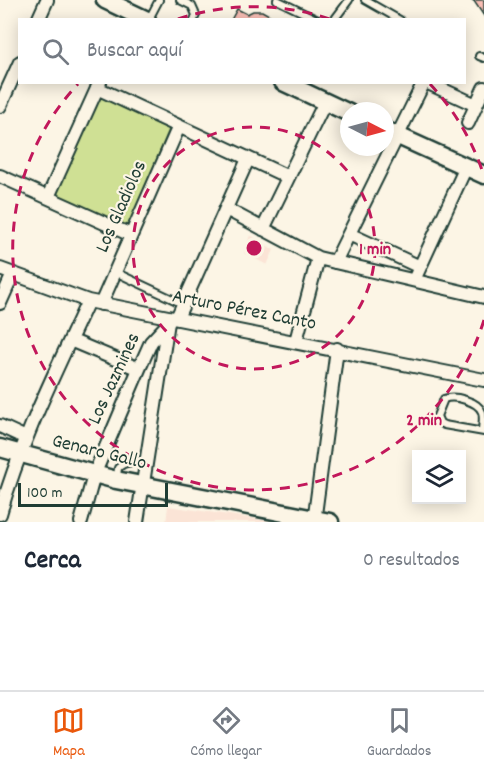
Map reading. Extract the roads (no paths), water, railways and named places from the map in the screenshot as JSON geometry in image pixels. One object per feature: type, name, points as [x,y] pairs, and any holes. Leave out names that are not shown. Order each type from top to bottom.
[{"type":"street","points":[[39,18],[47,0]]},
{"type":"street","points":[[105,0],[135,13]]},
{"type":"street","points":[[0,106],[18,66]]},
{"type":"street","points":[[394,128],[424,84]]},
{"type":"street","points":[[429,84],[476,105]]},
{"type":"street","points":[[48,197],[99,85],[178,126],[288,177]]},
{"type":"street","points":[[305,87],[325,102],[340,109]]},
{"type":"street","points":[[468,123],[484,88]]},
{"type":"street","points":[[262,229],[325,102]]},
{"type":"street","name":"Los Gladiolos","points":[[101,304],[178,126]]},
{"type":"street","points":[[394,133],[484,175]]},
{"type":"street","points":[[335,262],[381,156]]},
{"type":"street","name":"Los Jazmines","points":[[81,522],[94,475],[151,342],[183,305],[248,159]]},
{"type":"street","points":[[414,280],[466,167]]},
{"type":"street","points":[[0,176],[131,235]]},
{"type":"street","points":[[226,209],[318,258],[484,297]]},
{"type":"street","points":[[349,234],[420,267]]},
{"type":"street","points":[[296,341],[318,258]]},
{"type":"street","name":"Arturo Pérez Canto","points":[[0,269],[101,304],[171,320],[296,341],[484,380]]},
{"type":"street","points":[[0,303],[13,274]]},
{"type":"street","points":[[0,514],[23,446],[88,301]]},
{"type":"street","points":[[137,522],[171,320]]},
{"type":"street","points":[[70,340],[139,369]]},
{"type":"street","points":[[319,521],[337,349]]},
{"type":"street","name":"Genaro Gallo","points":[[0,426],[23,446],[94,475],[319,521]]},
{"type":"street","name":"Genaro Gallo","points":[[0,448],[23,446]]},
{"type":"lane","points":[[135,13],[159,0]]},
{"type":"lane","points":[[180,0],[195,9],[194,18]]},
{"type":"lane","points":[[278,0],[314,18]]},
{"type":"lane","points":[[336,18],[349,0]]},
{"type":"lane","points":[[365,0],[396,18]]},
{"type":"lane","points":[[115,272],[183,305]]},
{"type":"lane","points":[[448,397],[469,401],[479,407],[484,414],[483,431],[440,423],[437,416],[444,399],[448,397]]},
{"type":"lane","points":[[116,480],[118,468],[123,464],[130,462],[145,464]]}]
